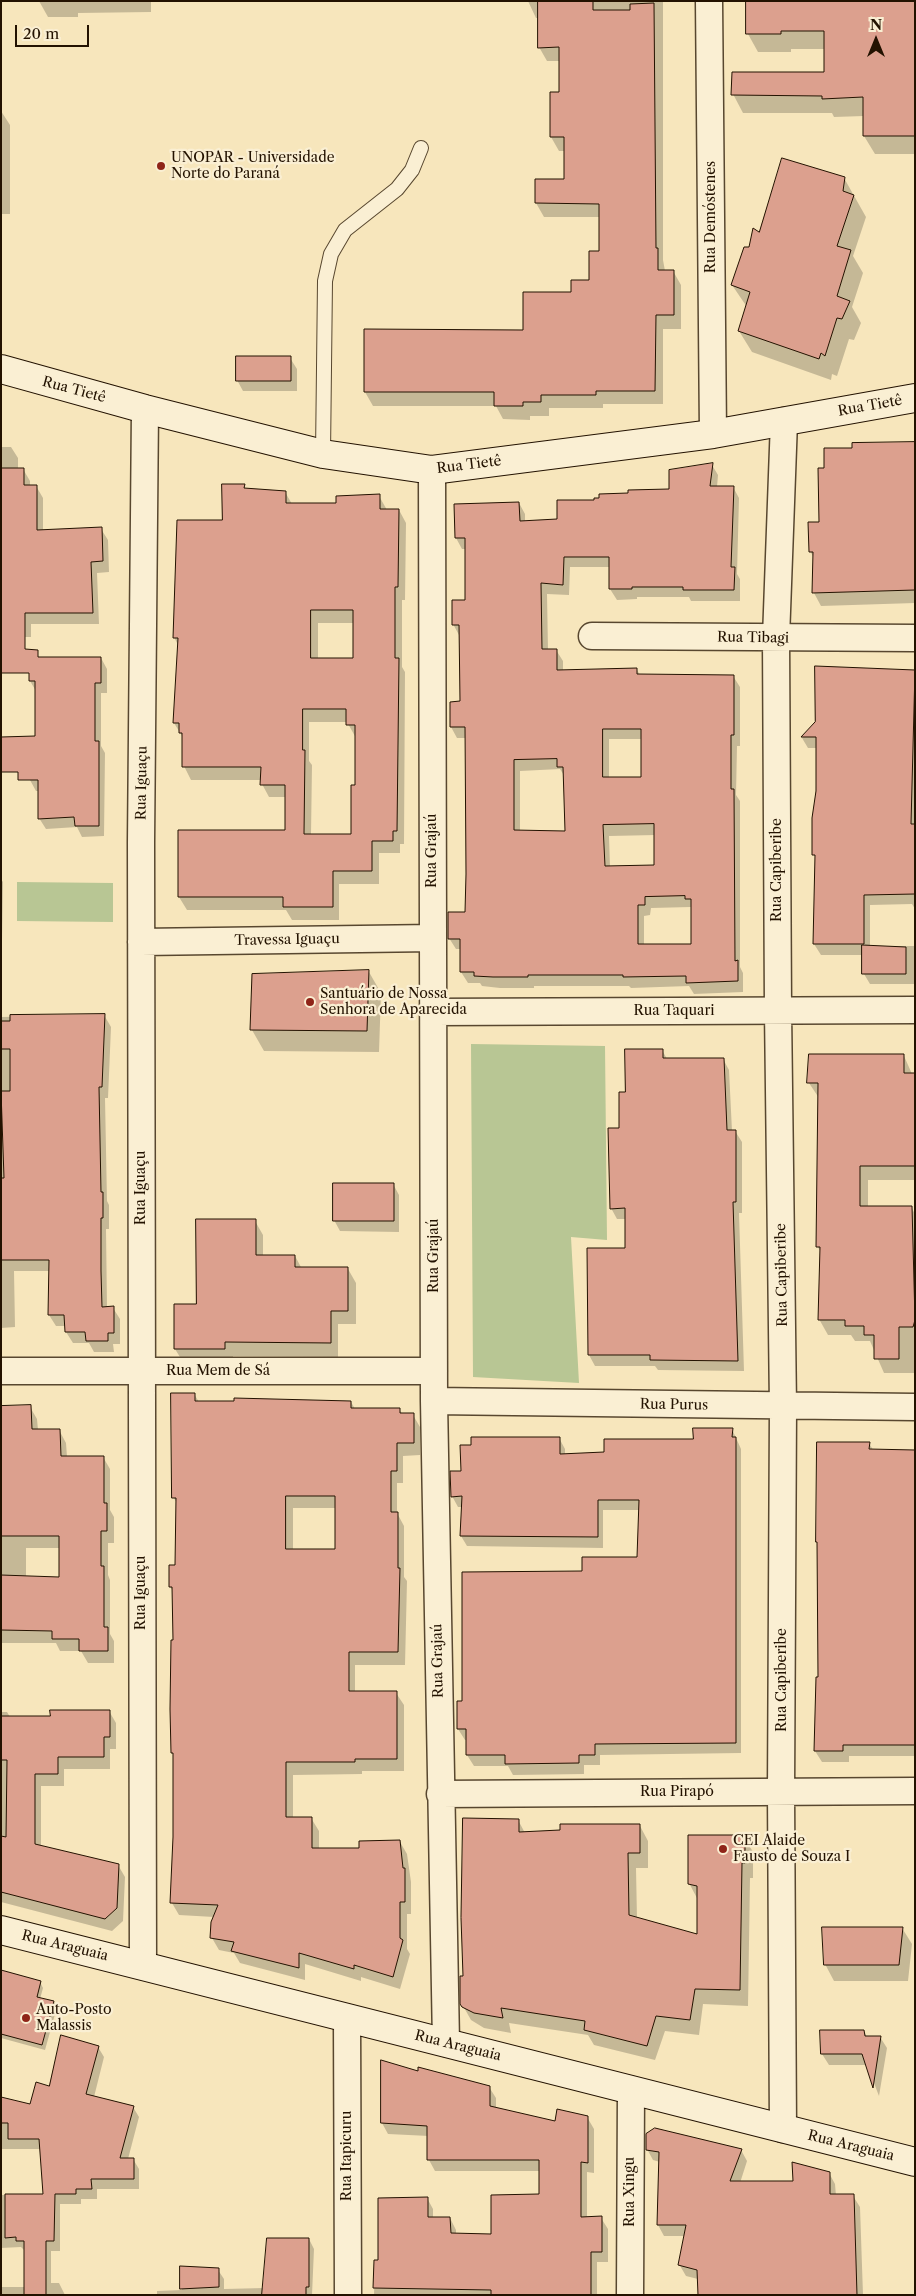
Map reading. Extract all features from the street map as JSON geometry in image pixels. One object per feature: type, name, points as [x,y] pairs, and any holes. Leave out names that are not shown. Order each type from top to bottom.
[{"type":"street","name":"Rua Demóstenes","points":[[709,1],[713,434]]},
{"type":"street","name":"Rua Tietê","points":[[1,370],[323,454],[432,470],[713,434],[915,398]]},
{"type":"street","name":"Rua Iguaçu","points":[[143,1966],[140,1371],[145,409]]},
{"type":"street","name":"Rua Capiberibe","points":[[783,2129],[781,1792],[783,1407],[776,638],[784,421]]},
{"type":"street","name":"Rua Grajaú","points":[[432,470],[434,1401],[446,2043]]},
{"type":"street","name":"Rua Tibagi","points":[[592,636],[915,638]]},
{"type":"street","name":"Travessa Iguaçu","points":[[141,942],[433,938]]},
{"type":"street","name":"Rua Taquari","points":[[433,1012],[915,1010]]},
{"type":"street","name":"Rua Mem de Sá","points":[[1,1372],[434,1371]]},
{"type":"street","name":"Rua Purus","points":[[434,1401],[783,1407],[915,1407]]},
{"type":"street","name":"Rua Pirapó","points":[[440,1794],[915,1791]]},
{"type":"street","name":"Rua Araguaia","points":[[1,1930],[915,2162]]},
{"type":"street","name":"Rua Itapicuru","points":[[347,2018],[348,2295]]},
{"type":"street","name":"Rua Xingu","points":[[630,2090],[630,2295]]},
{"type":"lane","points":[[323,454],[325,281],[331,254],[345,230],[397,189],[412,170],[421,148]]},
{"type":"green space","points":[[17,882],[113,883],[113,922],[17,921]]},
{"type":"green space","points":[[471,1044],[605,1046],[607,1240],[571,1237],[579,1383],[473,1377]]},
{"type":"building","points":[[538,1],[593,1],[593,10],[630,10],[630,4],[654,3],[656,248],[658,248],[658,270],[674,270],[674,315],[656,315],[655,391],[596,391],[596,395],[541,395],[541,402],[523,402],[523,406],[494,406],[494,392],[364,392],[364,329],[523,330],[523,292],[571,292],[571,280],[589,280],[589,251],[599,251],[599,204],[535,203],[535,179],[564,179],[564,137],[550,137],[550,92],[559,92],[559,47],[538,48]]},
{"type":"building","points":[[746,1],[915,1],[915,136],[863,136],[863,97],[822,99],[822,96],[731,95],[732,72],[824,72],[824,31],[781,31],[781,34],[746,34]]},
{"type":"building","points":[[782,158],[845,177],[843,191],[854,195],[837,246],[851,250],[837,296],[850,301],[842,319],[837,318],[825,356],[821,353],[819,359],[738,331],[750,292],[731,285],[744,247],[749,247],[753,228],[759,232]]},
{"type":"building","points":[[236,356],[291,356],[291,381],[236,381]]},
{"type":"building","points":[[915,442],[915,590],[812,593],[813,552],[809,552],[808,522],[819,522],[818,468],[824,468],[824,448],[852,448],[852,443]]},
{"type":"building","points":[[713,463],[710,486],[734,486],[731,567],[735,567],[734,590],[683,590],[683,587],[609,589],[609,557],[564,557],[563,585],[541,583],[542,649],[557,649],[557,670],[637,668],[637,674],[734,675],[734,735],[731,735],[731,789],[734,789],[735,961],[738,960],[738,981],[686,983],[686,976],[528,975],[528,977],[493,977],[474,976],[474,972],[460,972],[460,939],[448,939],[448,912],[465,912],[466,874],[465,727],[450,727],[450,702],[460,701],[459,625],[452,625],[452,600],[465,600],[465,538],[455,538],[454,504],[519,502],[520,521],[557,519],[557,500],[594,500],[594,498],[599,498],[599,494],[628,493],[628,490],[669,489],[669,470]],"holes":[[[603,729],[641,729],[641,777],[603,777]],[[557,759],[557,767],[563,767],[565,831],[514,830],[514,760]],[[654,824],[654,865],[605,866],[603,825]],[[685,896],[685,899],[691,899],[691,944],[638,944],[638,905],[645,905],[645,897]]]},
{"type":"building","points":[[1,468],[24,468],[24,485],[37,485],[37,530],[102,527],[103,561],[91,562],[93,613],[25,613],[25,649],[38,650],[38,657],[101,657],[101,683],[95,683],[95,741],[99,741],[99,826],[75,826],[74,817],[38,819],[38,780],[18,780],[18,772],[1,772],[1,737],[35,736],[35,681],[29,681],[29,673],[1,673]]},
{"type":"building","points":[[222,484],[245,484],[244,488],[286,491],[286,503],[336,503],[336,496],[380,494],[380,509],[399,509],[398,587],[395,587],[395,658],[399,658],[397,831],[393,831],[393,841],[372,841],[372,871],[333,871],[333,907],[283,907],[283,897],[178,897],[178,830],[285,830],[285,785],[260,785],[261,767],[182,767],[182,733],[179,733],[179,723],[173,723],[178,638],[173,638],[177,520],[222,520]],"holes":[[[311,610],[353,610],[353,658],[311,658]],[[303,709],[346,709],[346,725],[355,725],[355,785],[351,785],[351,834],[304,834],[305,750],[303,750]]]},
{"type":"building","points":[[815,666],[915,670],[911,824],[915,824],[915,894],[864,895],[864,944],[813,944],[815,855],[812,855],[812,818],[816,791],[816,737],[801,737],[815,722]]},
{"type":"building","points":[[862,945],[906,947],[906,974],[862,974]]},
{"type":"building","name":"Santuário de Nossa Senhora de Aparecida","points":[[369,970],[367,1031],[250,1030],[252,974]]},
{"type":"building","points":[[105,1014],[102,1087],[99,1087],[101,1192],[103,1192],[103,1218],[101,1218],[102,1307],[114,1306],[114,1333],[108,1333],[108,1341],[86,1341],[85,1332],[65,1332],[64,1315],[48,1315],[49,1260],[1,1260],[1,1178],[4,1178],[1,1091],[10,1091],[10,1049],[1,1049],[1,1021],[10,1021],[10,1015]]},
{"type":"building","points":[[625,1049],[663,1049],[663,1058],[724,1058],[727,1130],[736,1130],[736,1202],[733,1202],[738,1361],[650,1360],[650,1355],[588,1355],[587,1248],[625,1248],[625,1208],[610,1209],[608,1128],[619,1128],[619,1092],[625,1092]]},
{"type":"building","points":[[809,1054],[904,1054],[904,1073],[915,1073],[915,1166],[860,1166],[860,1206],[912,1206],[915,1320],[913,1327],[899,1327],[899,1359],[874,1359],[874,1335],[864,1335],[864,1326],[845,1326],[845,1320],[818,1320],[820,1247],[816,1247],[818,1083],[807,1083]]},
{"type":"building","points":[[333,1183],[394,1183],[394,1221],[333,1221]]},
{"type":"building","points":[[196,1219],[256,1219],[256,1255],[295,1255],[295,1267],[348,1267],[348,1311],[331,1311],[331,1343],[225,1342],[225,1349],[174,1349],[174,1304],[196,1304]]},
{"type":"building","points":[[171,1393],[195,1393],[195,1401],[234,1401],[234,1398],[351,1401],[351,1408],[400,1408],[400,1413],[414,1413],[414,1443],[397,1443],[397,1471],[391,1471],[391,1512],[398,1512],[398,1568],[400,1568],[398,1652],[349,1652],[349,1691],[397,1691],[397,1759],[355,1759],[355,1762],[286,1762],[286,1817],[312,1817],[312,1848],[359,1848],[359,1841],[400,1840],[403,1868],[405,1868],[405,1902],[400,1902],[400,1938],[403,1940],[393,1977],[354,1965],[354,1969],[299,1953],[299,1968],[231,1951],[234,1942],[210,1938],[211,1922],[218,1905],[170,1903],[173,1837],[173,1753],[171,1753],[170,1709],[171,1640],[173,1640],[172,1587],[169,1587],[169,1565],[175,1565],[176,1498],[172,1498]],"holes":[[[286,1496],[335,1496],[335,1549],[286,1549]]]},
{"type":"building","points":[[31,1405],[32,1429],[60,1429],[61,1456],[104,1456],[104,1503],[107,1503],[107,1531],[101,1531],[101,1566],[104,1566],[104,1627],[108,1627],[108,1651],[79,1651],[79,1639],[52,1639],[52,1631],[1,1630],[1,1575],[59,1577],[59,1536],[1,1536],[1,1406]]},
{"type":"building","points":[[693,1428],[733,1428],[732,1437],[736,1437],[736,1743],[595,1744],[595,1755],[579,1755],[579,1763],[505,1764],[505,1755],[466,1755],[466,1729],[457,1729],[457,1701],[462,1701],[462,1572],[582,1571],[582,1557],[637,1557],[639,1500],[598,1500],[598,1537],[460,1536],[462,1496],[451,1497],[450,1471],[461,1471],[460,1445],[471,1445],[471,1437],[560,1437],[560,1454],[604,1452],[604,1439],[693,1439]]},
{"type":"building","points":[[817,1442],[870,1442],[869,1449],[915,1450],[915,1745],[843,1745],[843,1751],[814,1751],[816,1677],[818,1677]]},
{"type":"building","points":[[50,1710],[110,1710],[110,1737],[104,1737],[104,1757],[58,1757],[58,1774],[35,1774],[35,1844],[119,1864],[117,1908],[105,1919],[1,1892],[1,1836],[6,1837],[7,1760],[1,1760],[1,1716],[50,1716]]},
{"type":"building","points":[[463,1818],[519,1819],[519,1832],[560,1830],[560,1824],[640,1824],[640,1853],[628,1853],[629,1915],[697,1934],[697,1886],[688,1884],[688,1835],[745,1835],[745,1863],[742,1863],[740,1990],[695,1989],[690,2020],[656,2016],[647,2046],[584,2030],[585,2021],[501,2008],[503,2018],[474,2013],[462,2007],[460,2004],[460,1976],[463,1976],[461,1918]]},
{"type":"building","points":[[822,1927],[903,1927],[899,1965],[824,1965]]},
{"type":"building","name":"Auto-Posto Malassis","points":[[1,1970],[41,1981],[37,1997],[54,2001],[42,2045],[1,2034]]},
{"type":"building","points":[[820,2030],[864,2030],[865,2036],[881,2036],[873,2088],[862,2054],[821,2054]]},
{"type":"building","points":[[61,2035],[99,2046],[86,2094],[134,2106],[120,2158],[134,2158],[134,2179],[91,2179],[92,2189],[76,2189],[76,2194],[55,2194],[54,2241],[46,2241],[46,2295],[24,2295],[24,2241],[16,2241],[16,2237],[5,2238],[5,2194],[43,2194],[39,2139],[8,2139],[8,2123],[1,2123],[1,2097],[30,2104],[36,2082],[49,2086]]},
{"type":"building","points":[[381,2060],[418,2071],[418,2067],[490,2086],[490,2106],[555,2121],[557,2109],[588,2116],[588,2163],[581,2162],[581,2217],[602,2216],[602,2252],[591,2252],[591,2295],[491,2295],[491,2290],[373,2288],[374,2260],[378,2260],[378,2198],[428,2197],[428,2217],[450,2217],[451,2233],[491,2234],[491,2195],[539,2194],[539,2160],[427,2160],[427,2126],[381,2123]]},
{"type":"building","points":[[655,2128],[742,2149],[730,2181],[793,2181],[792,2162],[830,2172],[830,2194],[854,2194],[857,2295],[698,2295],[697,2270],[678,2265],[686,2225],[657,2225],[659,2152],[646,2150],[646,2134]]},
{"type":"building","points":[[267,2238],[309,2238],[309,2287],[306,2287],[306,2295],[262,2295]]},
{"type":"building","points":[[180,2266],[219,2268],[219,2287],[180,2289]]},
{"type":"place","name":"UNOPAR - Universidade Norte do Paraná","points":[[161,166]]},
{"type":"place","name":"Santuário de Nossa Senhora de Aparecida","points":[[310,1002]]},
{"type":"place","name":"CEI Alaide Fausto de Souza I","points":[[723,1849]]},
{"type":"place","name":"Auto-Posto Malassis","points":[[26,2018]]}]
